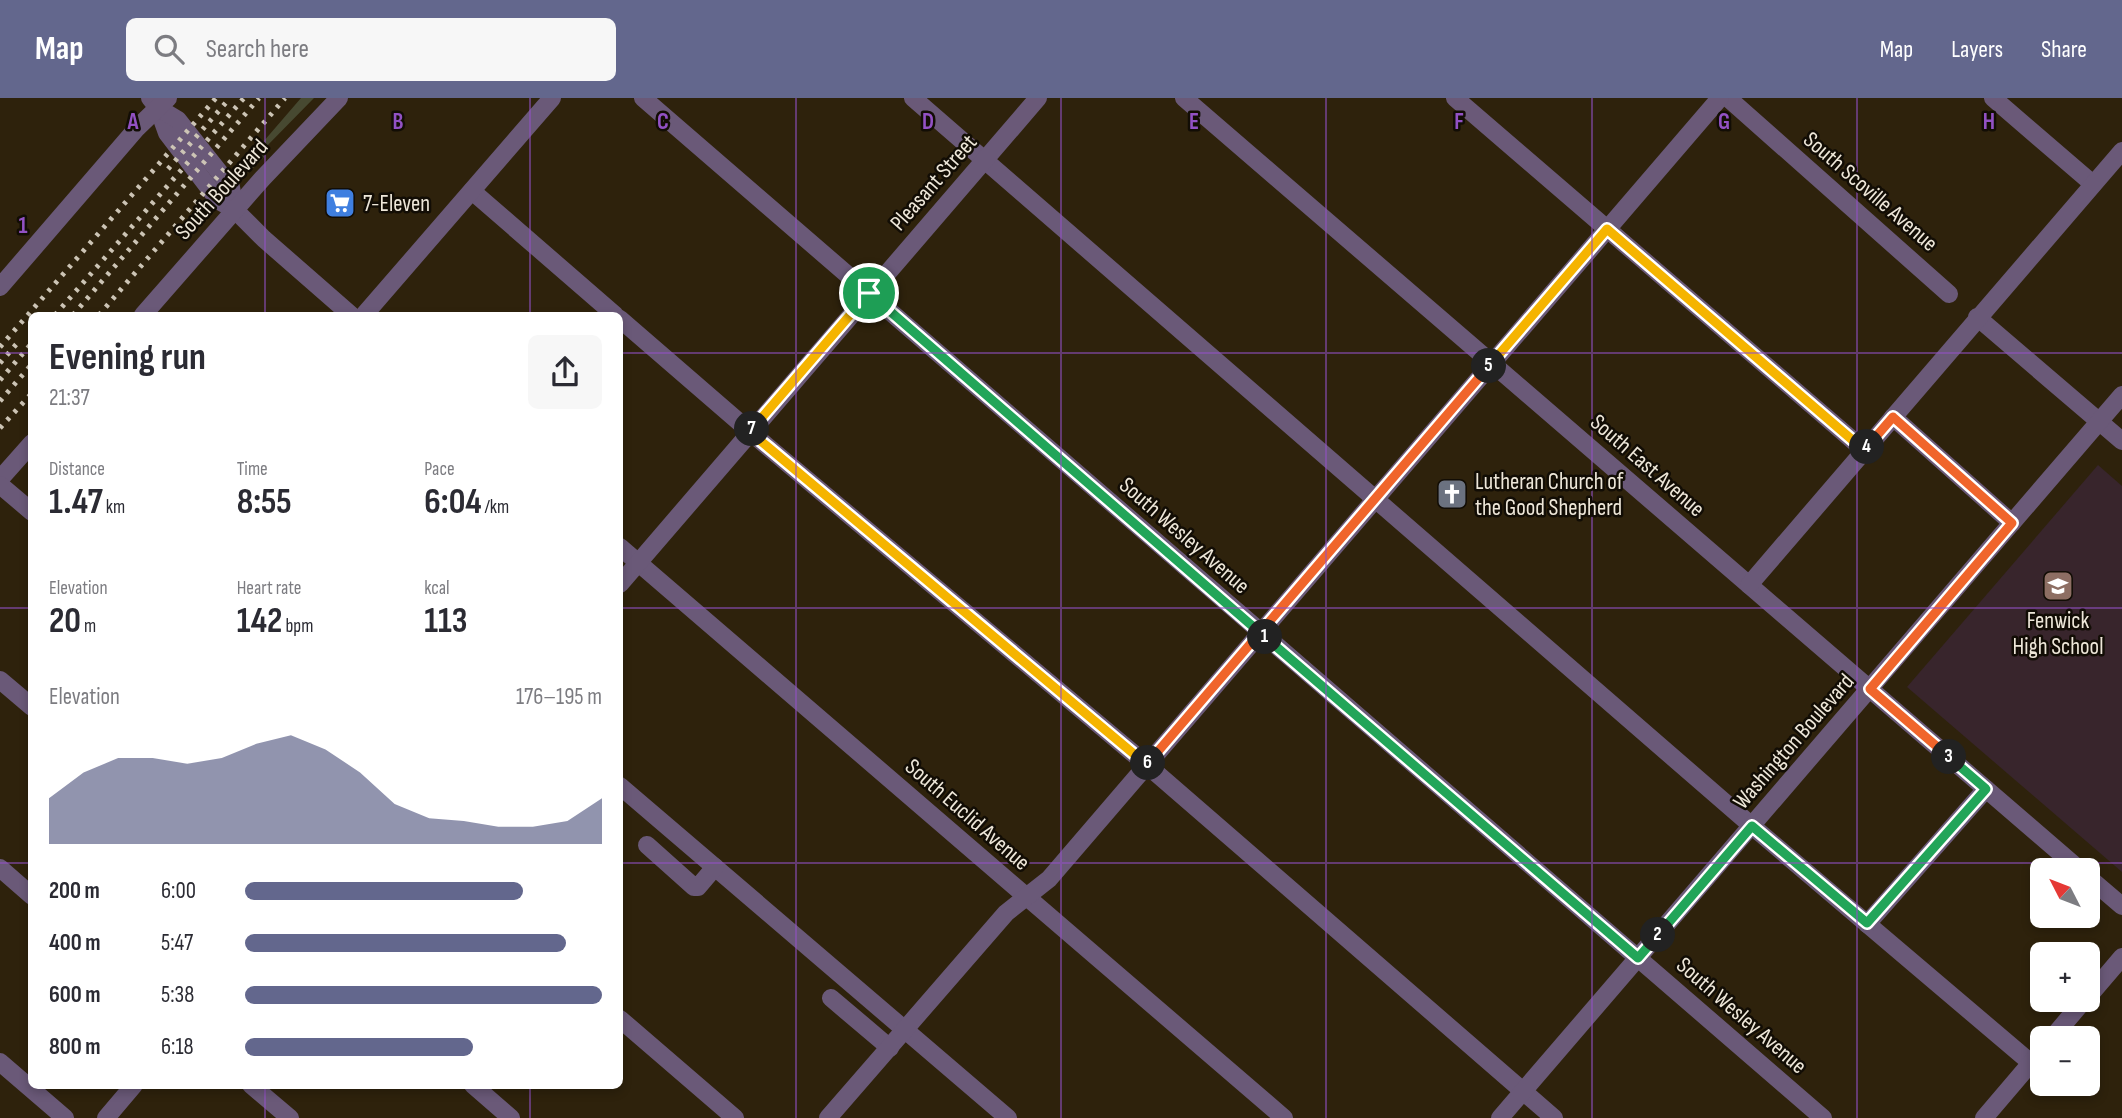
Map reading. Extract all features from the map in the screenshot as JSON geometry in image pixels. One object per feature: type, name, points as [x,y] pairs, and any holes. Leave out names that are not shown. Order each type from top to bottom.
[{"type":"street","name":"South Boulevard","points":[[146,312],[339,98]]},
{"type":"street","points":[[368,312],[552,98]]},
{"type":"street","name":"South Wesley Avenue","points":[[643,98],[1823,1118]]},
{"type":"street","points":[[912,98],[1752,826],[1867,923],[2030,1051]]},
{"type":"street","name":"Pleasant Street","points":[[623,580],[1038,98]]},
{"type":"street","name":"South East Avenue","points":[[1184,98],[2066,858]]},
{"type":"street","points":[[1455,98],[1864,450]]},
{"type":"street","points":[[829,1117],[1003,916],[1048,880],[1720,98]]},
{"type":"street","name":"South Scoville Avenue","points":[[1728,98],[1949,293]]},
{"type":"street","points":[[1993,98],[2093,184]]},
{"type":"street","points":[[0,286],[159,101],[178,120],[231,187],[235,210],[348,312]]},
{"type":"street","points":[[1749,585],[2122,151]]},
{"type":"street","points":[[472,191],[612,312]]},
{"type":"street","points":[[1977,317],[2122,441]]},
{"type":"street","points":[[623,322],[750,432],[1147,765],[1554,1118]]},
{"type":"street","name":"Washington Boulevard","points":[[1500,1118],[2122,395]]},
{"type":"street","points":[[1893,417],[2012,523]]},
{"type":"street","points":[[0,479],[28,448]]},
{"type":"street","points":[[0,485],[28,509]]},
{"type":"street","name":"South Euclid Avenue","points":[[623,550],[1284,1118]]},
{"type":"street","points":[[0,680],[28,704]]},
{"type":"street","points":[[623,789],[1008,1118]]},
{"type":"street","points":[[1867,923],[1986,789]]},
{"type":"street","points":[[647,845],[694,887],[698,887],[715,867]]},
{"type":"street","points":[[0,868],[28,892]]},
{"type":"street","points":[[2100,887],[2122,906]]},
{"type":"street","points":[[2100,983],[2122,957]]},
{"type":"street","points":[[831,998],[890,1048]]},
{"type":"street","points":[[2062,1026],[2075,1012]]},
{"type":"street","points":[[623,1022],[735,1118]]},
{"type":"street","points":[[0,1062],[28,1086]]},
{"type":"street","points":[[1984,1118],[2030,1064]]},
{"type":"street","points":[[31,1089],[65,1118]]},
{"type":"street","points":[[106,1118],[131,1089]]},
{"type":"street","points":[[256,1089],[290,1118]]},
{"type":"street","points":[[478,1089],[511,1118]]},
{"type":"shaded area","name":"Fenwick High School","points":[[2098,465],[2122,486],[2122,872],[1907,687]]},
{"type":"green space","points":[[301,98],[314,98],[264,149],[264,157],[248,173],[244,164]]},
{"type":"railway","points":[[30,312],[216,98]]},
{"type":"railway","points":[[168,169],[230,98]]},
{"type":"railway","points":[[58,312],[244,98]]},
{"type":"railway","points":[[76,312],[259,98]]},
{"type":"railway","points":[[102,312],[285,98]]},
{"type":"railway","points":[[0,347],[28,315]]},
{"type":"railway","points":[[0,363],[20,340]]},
{"type":"railway","points":[[0,380],[28,348]]},
{"type":"railway","points":[[0,401],[28,369]]},
{"type":"railway","points":[[0,428],[28,397]]},
{"type":"place","name":"7-Eleven","points":[[340,203]]},
{"type":"place","name":"Lutheran Church of the Good Shepherd","points":[[1452,494]]},
{"type":"place","name":"Fenwick High School","points":[[2058,586]]},
{"type":"route","points":[[869,293],[750,432],[1147,765],[1261,633],[1607,229],[1864,450],[1893,417],[2012,523],[1870,689],[1986,789],[1867,923],[1752,826],[1638,958],[1261,633],[869,293]]}]
